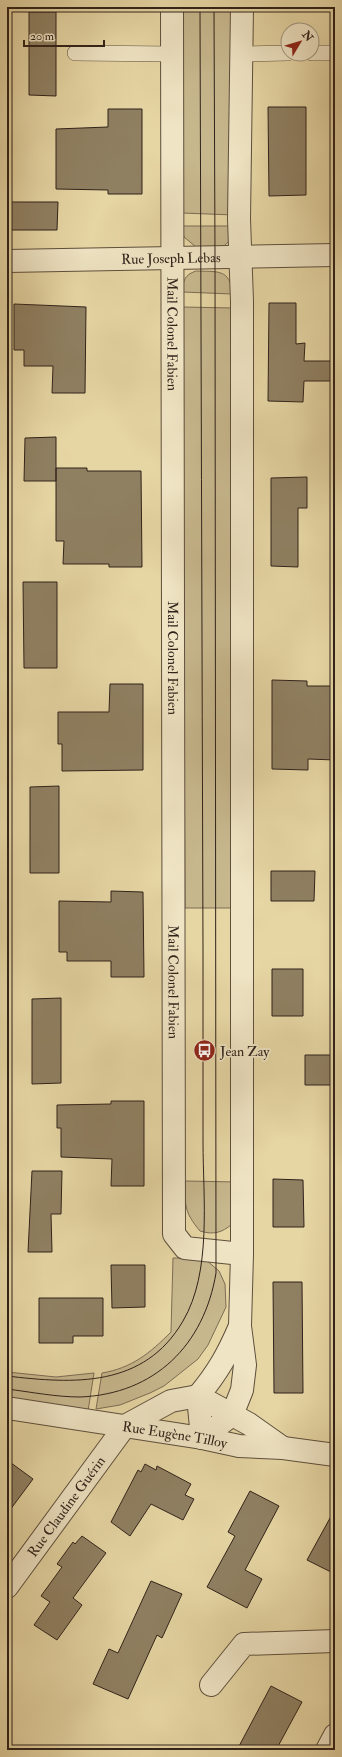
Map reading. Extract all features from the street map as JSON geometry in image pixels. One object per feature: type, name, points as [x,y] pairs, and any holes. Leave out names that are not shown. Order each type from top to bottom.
[{"type":"street","name":"Mail Colonel Fabien","points":[[172,7],[171,258],[174,1234],[185,1248],[242,1254]]},
{"type":"street","points":[[202,1438],[232,1415],[242,1390],[245,1365],[240,1326],[242,1254],[242,301],[240,219],[242,7]]},
{"type":"street","name":"Rue Joseph Lebas","points":[[7,261],[335,255]]},
{"type":"street","points":[[202,1438],[198,1396],[215,1375],[228,1354],[240,1326]]},
{"type":"street","name":"Rue Eugène Tilloy","points":[[125,1426],[171,1401],[198,1396],[249,1424],[283,1448]]},
{"type":"street","points":[[7,1408],[125,1426]]},
{"type":"street","name":"Rue Eugène Tilloy","points":[[125,1426],[202,1438],[239,1446],[283,1448],[335,1455]]},
{"type":"street","name":"Rue Claudine Guérin","points":[[7,1587],[125,1426]]},
{"type":"street","points":[[211,1685],[244,1644],[335,1641]]},
{"type":"street","points":[[327,1750],[335,1735]]},
{"type":"lane","points":[[75,53],[172,54]]},
{"type":"lane","points":[[242,54],[280,53]]},
{"type":"lane","points":[[320,53],[335,53]]},
{"type":"shaded area","points":[[181,7],[233,7],[234,215],[182,213]]},
{"type":"shaded area","points":[[182,226],[235,226],[229,241],[223,247],[196,247],[184,237]]},
{"type":"shaded area","points":[[196,271],[221,273],[229,280],[232,294],[183,292],[185,279],[189,274]]},
{"type":"shaded area","points":[[182,307],[234,308],[238,908],[185,908]]},
{"type":"shaded area","points":[[185,1181],[237,1182],[232,1224],[221,1231],[213,1233],[200,1231],[191,1219],[186,1208]]},
{"type":"shaded area","points":[[199,1254],[219,1271],[225,1284],[226,1307],[208,1345],[198,1359],[164,1386],[120,1405],[96,1409],[102,1373],[113,1371],[140,1358],[156,1347],[171,1332],[173,1258],[194,1258]]},
{"type":"shaded area","points":[[7,1372],[56,1377],[94,1373],[88,1411],[7,1401]]},
{"type":"building","points":[[29,12],[56,12],[56,96],[29,95]]},
{"type":"building","points":[[268,107],[306,107],[306,195],[269,196]]},
{"type":"building","points":[[108,109],[142,109],[142,194],[108,194],[108,190],[56,189],[56,129],[108,127]]},
{"type":"building","points":[[11,202],[58,202],[57,230],[11,230]]},
{"type":"building","points":[[269,303],[296,303],[296,344],[305,343],[304,361],[332,361],[332,381],[304,381],[303,402],[268,401]]},
{"type":"building","points":[[14,304],[86,307],[85,393],[52,393],[53,366],[24,366],[24,350],[14,350]]},
{"type":"building","points":[[56,437],[56,481],[24,481],[25,438]]},
{"type":"building","points":[[56,468],[87,468],[87,471],[141,471],[142,567],[109,567],[109,564],[63,564],[64,541],[56,541]]},
{"type":"building","points":[[307,477],[307,508],[298,508],[298,567],[271,566],[271,478]]},
{"type":"building","points":[[23,582],[57,582],[57,668],[24,668]]},
{"type":"building","points":[[272,680],[307,681],[307,686],[335,686],[335,760],[308,759],[308,770],[272,769]]},
{"type":"building","points":[[110,684],[143,684],[143,770],[62,771],[62,744],[58,744],[58,712],[109,712]]},
{"type":"building","points":[[59,786],[59,873],[30,873],[30,787]]},
{"type":"building","points":[[271,871],[315,871],[314,901],[271,901]]},
{"type":"building","points":[[111,891],[143,892],[144,977],[111,977],[111,961],[67,961],[67,952],[59,952],[59,901],[111,902]]},
{"type":"building","points":[[272,969],[303,969],[303,1016],[272,1016]]},
{"type":"building","points":[[61,998],[61,1083],[32,1084],[32,999]]},
{"type":"building","points":[[305,1055],[335,1055],[335,1085],[305,1085]]},
{"type":"building","points":[[111,1101],[144,1101],[144,1186],[111,1186],[112,1159],[61,1157],[61,1128],[57,1128],[57,1105],[111,1104]]},
{"type":"building","points":[[32,1171],[62,1171],[61,1214],[51,1214],[52,1252],[28,1252]]},
{"type":"building","points":[[273,1179],[303,1180],[304,1227],[273,1227]]},
{"type":"building","points":[[111,1265],[145,1265],[145,1307],[112,1308]]},
{"type":"building","points":[[273,1282],[302,1282],[303,1393],[274,1393]]},
{"type":"building","points":[[39,1298],[103,1298],[103,1336],[73,1336],[73,1343],[39,1343]]},
{"type":"building","points":[[7,1460],[33,1479],[7,1514]]},
{"type":"building","points":[[145,1464],[156,1470],[157,1466],[191,1484],[185,1495],[194,1499],[183,1520],[151,1504],[130,1536],[111,1522],[138,1470],[141,1472]]},
{"type":"building","points":[[250,1491],[279,1506],[245,1570],[262,1579],[247,1608],[207,1587],[235,1536],[228,1532]]},
{"type":"building","points":[[335,1509],[335,1574],[307,1560]]},
{"type":"building","points":[[82,1536],[106,1553],[73,1598],[82,1605],[57,1640],[34,1625],[50,1602],[41,1596],[62,1567],[57,1564],[73,1542],[75,1544]]},
{"type":"building","points":[[151,1581],[182,1594],[162,1638],[157,1635],[128,1699],[93,1684],[109,1649],[118,1653]]},
{"type":"building","points":[[271,1686],[302,1702],[276,1750],[237,1750]]},
{"type":"tram line","points":[[7,1376],[32,1379],[82,1380],[106,1377],[128,1370],[148,1359],[167,1343],[183,1321],[192,1302],[202,1258],[204,1210],[200,7]]},
{"type":"tram line","points":[[7,1389],[80,1397],[107,1394],[131,1386],[153,1375],[172,1361],[187,1343],[200,1322],[210,1299],[216,1273],[214,7]]},
{"type":"place","name":"Jean Zay","points":[[204,1051]]}]
